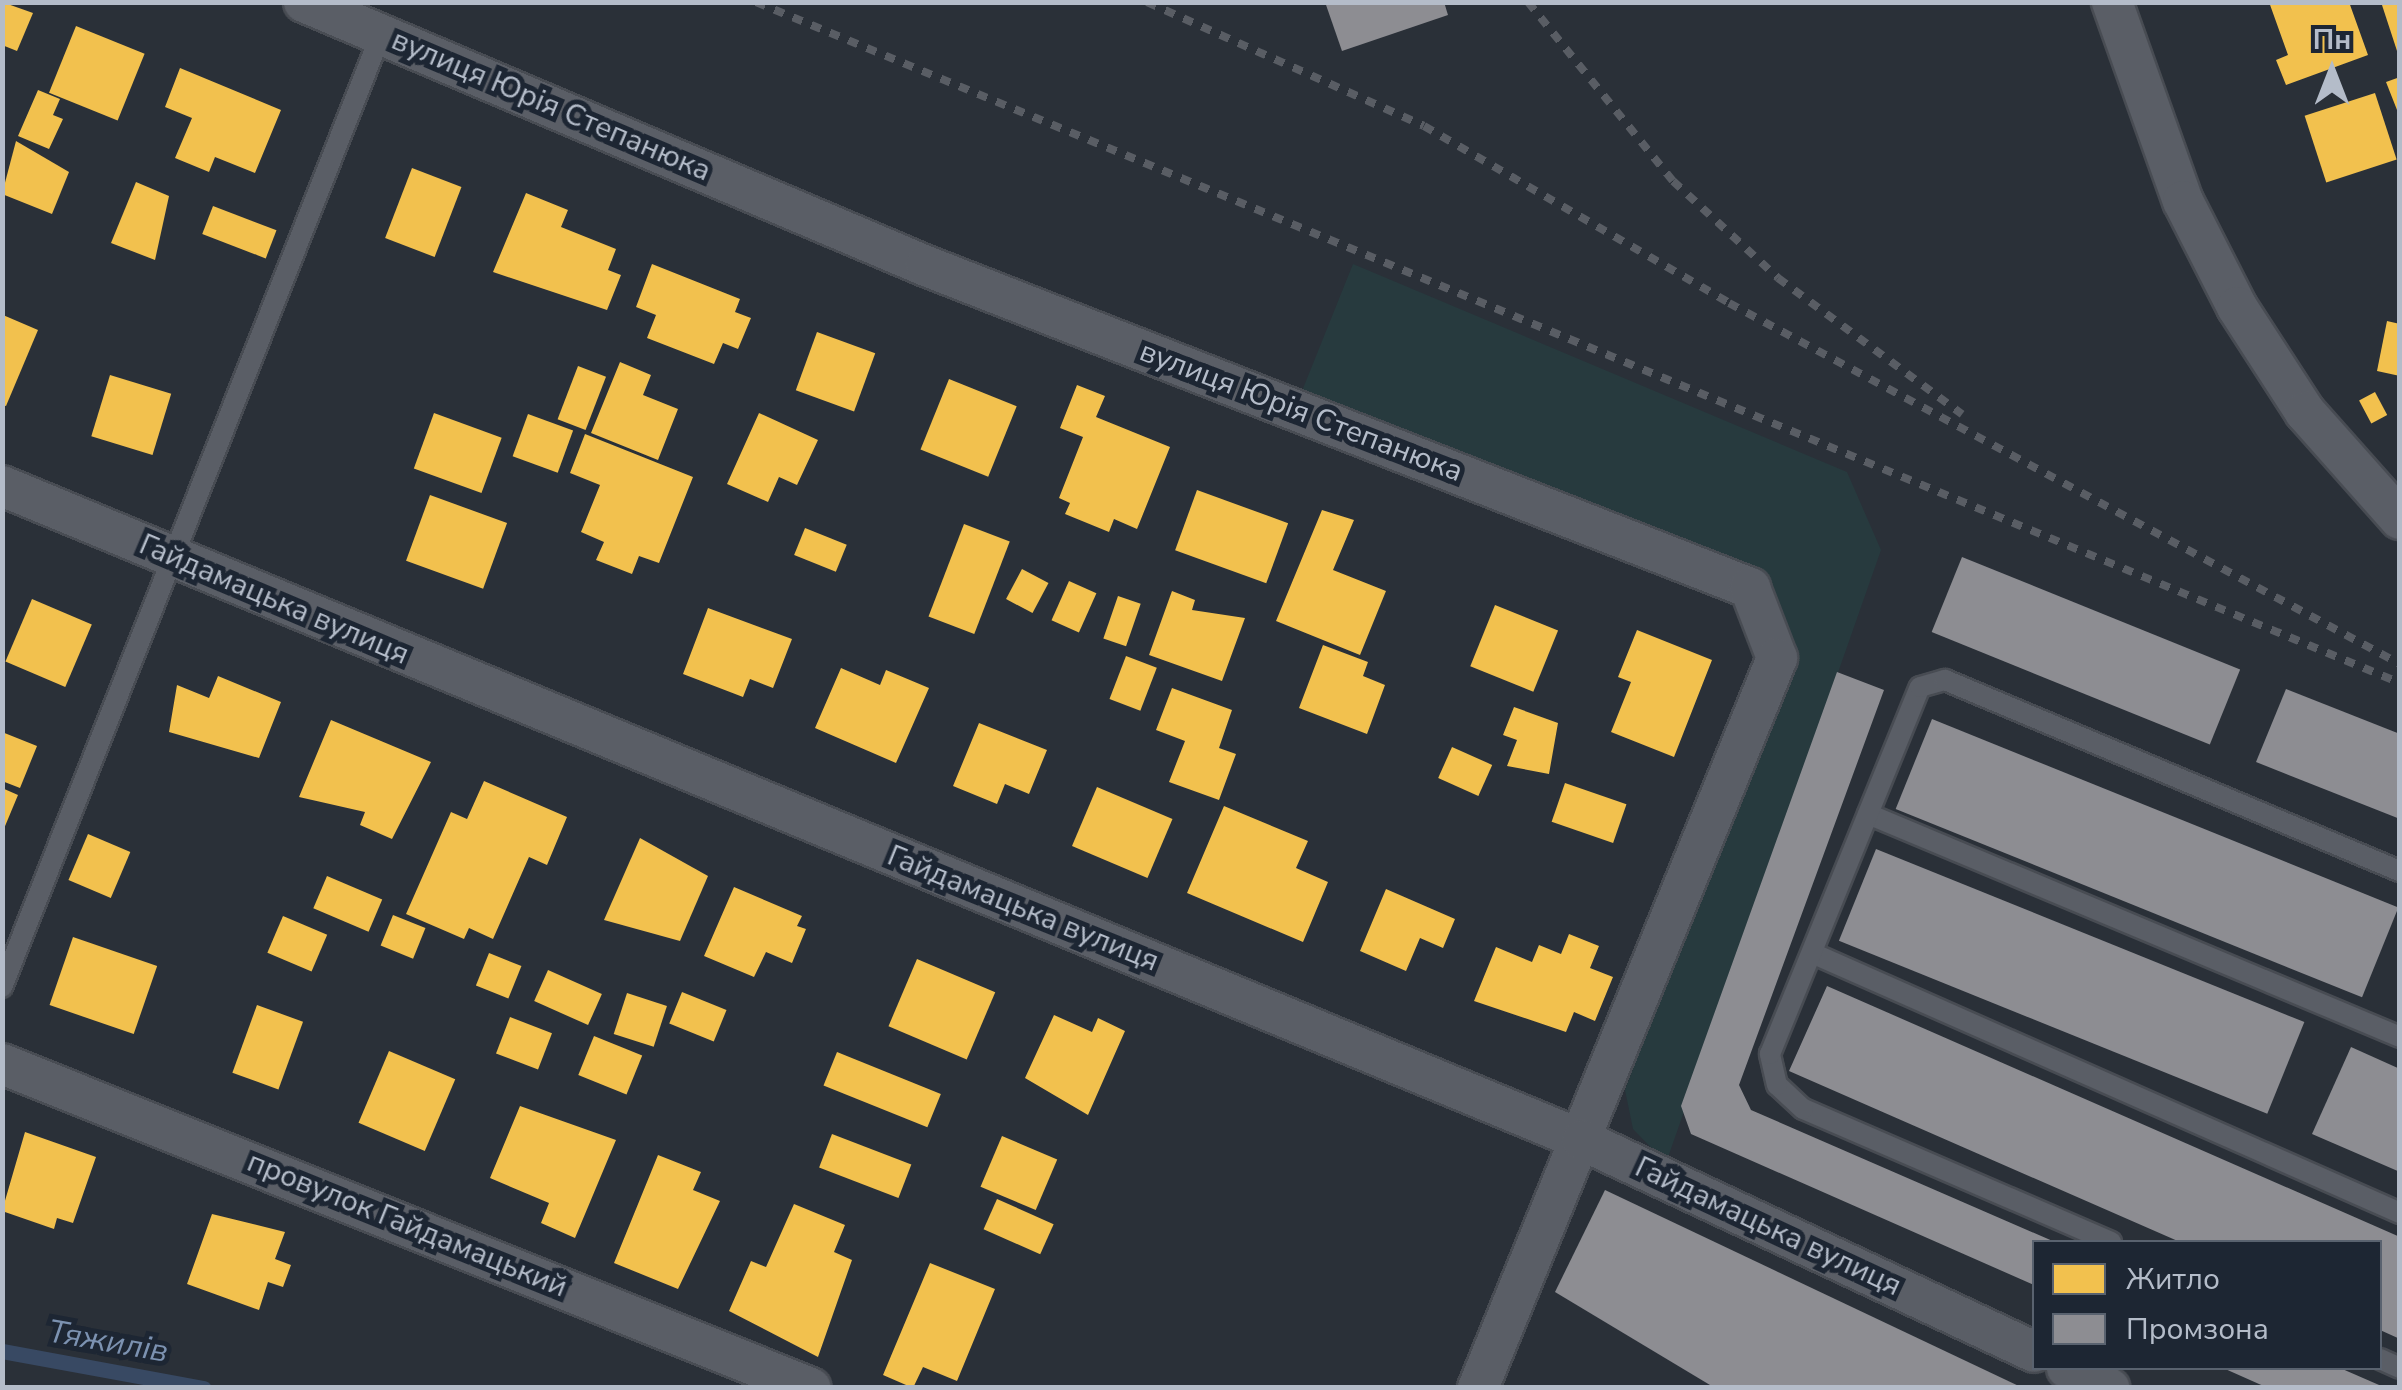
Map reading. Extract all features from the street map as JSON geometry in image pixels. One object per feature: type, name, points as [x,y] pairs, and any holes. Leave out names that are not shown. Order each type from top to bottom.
[{"type":"street","name":"вулиця Юрія Степанюка","points":[[304,2],[926,266],[1750,588],[1777,658],[1582,1140]]},
{"type":"street","points":[[2112,2],[2183,201],[2236,307],[2305,412],[2400,519]]},
{"type":"street","name":"Гайдамацька вулиця","points":[[2,486],[1582,1140],[2032,1351]]},
{"type":"street","name":"провулок Гайдамацький","points":[[2,1064],[811,1388]]},
{"type":"street","points":[[1478,1388],[1582,1140]]},
{"type":"street","points":[[2071,1370],[2110,1388]]},
{"type":"lane","points":[[2,987],[178,560],[381,34]]},
{"type":"lane","points":[[2106,1240],[1803,1109],[1776,1084],[1770,1054],[1920,687],[1945,680],[2400,871]]},
{"type":"lane","points":[[1868,814],[2400,1037]]},
{"type":"lane","points":[[1812,953],[2400,1213]]},
{"type":"green space","points":[[1353,264],[1847,472],[1881,550],[1666,1163],[1633,1129],[1625,1090],[1787,660],[1760,581],[1300,396]]},
{"type":"building: Житло","points":[[2,2],[33,13],[17,51],[2,45]]},
{"type":"building: Житло","points":[[2269,2],[2349,2],[2368,55],[2286,85],[2276,60],[2288,55]]},
{"type":"building: Житло","points":[[2381,2],[2400,2],[2400,57],[2399,57]]},
{"type":"building: Житло","points":[[76,26],[145,54],[118,120],[49,93]]},
{"type":"building: Житло","points":[[180,68],[281,110],[255,173],[215,157],[209,172],[175,158],[192,118],[165,107]]},
{"type":"building: Житло","points":[[2400,77],[2400,115],[2399,115],[2386,82]]},
{"type":"building: Житло","points":[[38,90],[60,99],[53,115],[63,119],[49,149],[18,136]]},
{"type":"building: Житло","points":[[2375,93],[2397,160],[2326,182],[2305,116]]},
{"type":"building: Житло","points":[[16,141],[69,172],[52,214],[2,194]]},
{"type":"building: Житло","points":[[412,168],[461,187],[435,257],[385,238]]},
{"type":"building: Житло","points":[[136,182],[169,196],[155,260],[111,243]]},
{"type":"building: Житло","points":[[526,193],[568,210],[561,227],[616,249],[608,270],[621,275],[607,310],[493,272]]},
{"type":"building: Житло","points":[[213,206],[276,230],[266,258],[202,234]]},
{"type":"building: Житло","points":[[652,264],[740,299],[735,312],[751,318],[738,349],[723,343],[714,364],[647,338],[656,315],[636,307]]},
{"type":"building: Житло","points":[[3,315],[38,330],[6,406],[2,405]]},
{"type":"building: Житло","points":[[2387,321],[2400,324],[2400,376],[2377,371]]},
{"type":"building: Житло","points":[[817,332],[875,353],[854,411],[796,390]]},
{"type":"building: Житло","points":[[620,362],[651,375],[643,395],[678,409],[658,460],[591,433]]},
{"type":"building: Житло","points":[[578,366],[606,377],[586,430],[558,419]]},
{"type":"building: Житло","points":[[110,375],[171,394],[152,455],[91,436]]},
{"type":"building: Житло","points":[[949,379],[1017,406],[988,477],[921,449]]},
{"type":"building: Житло","points":[[1077,385],[1105,396],[1096,417],[1170,447],[1137,529],[1114,519],[1109,532],[1065,514],[1070,503],[1059,498],[1083,437],[1060,428]]},
{"type":"building: Житло","points":[[2375,392],[2387,415],[2371,423],[2359,400]]},
{"type":"building: Житло","points":[[434,413],[502,438],[481,493],[414,468]]},
{"type":"building: Житло","points":[[759,413],[818,440],[797,485],[779,477],[768,502],[727,484]]},
{"type":"building: Житло","points":[[528,414],[573,430],[558,473],[513,456]]},
{"type":"building: Житло","points":[[585,434],[693,477],[659,563],[639,556],[632,574],[596,560],[604,542],[581,532],[600,485],[570,473]]},
{"type":"building: Житло","points":[[1197,490],[1288,523],[1266,583],[1175,550]]},
{"type":"building: Житло","points":[[430,495],[507,523],[483,589],[406,561]]},
{"type":"building: Житло","points":[[1322,510],[1354,520],[1333,570],[1386,591],[1360,655],[1276,621]]},
{"type":"building: Житло","points":[[964,524],[1010,542],[974,634],[929,616]]},
{"type":"building: Житло","points":[[805,528],[847,545],[836,572],[794,555]]},
{"type":"building: Житло","points":[[1022,569],[1048,583],[1033,613],[1006,599]]},
{"type":"building: Житло","points":[[1069,581],[1096,593],[1079,632],[1052,620]]},
{"type":"building: Житло","points":[[1172,591],[1195,600],[1192,610],[1245,618],[1222,681],[1149,655]]},
{"type":"building: Житло","points":[[1118,596],[1141,604],[1126,646],[1103,639]]},
{"type":"building: Житло","points":[[32,599],[92,624],[65,687],[5,662]]},
{"type":"building: Житло","points":[[1495,605],[1558,630],[1533,692],[1470,666]]},
{"type":"building: Житло","points":[[708,608],[792,639],[773,688],[750,679],[743,697],[683,674]]},
{"type":"building: Житло","points":[[1637,630],[1712,660],[1674,757],[1611,732],[1631,682],[1618,677]]},
{"type":"building: Житло","points":[[1323,645],[1368,662],[1363,676],[1385,685],[1367,734],[1299,708]]},
{"type":"building: Житло","points":[[1126,656],[1157,668],[1140,711],[1110,699]]},
{"type":"building: Житло","points":[[841,668],[880,685],[886,670],[929,688],[896,763],[815,728]]},
{"type":"building: Житло","points":[[218,676],[281,702],[259,758],[169,732],[177,685],[209,698]]},
{"type":"building: Житло","points":[[1172,688],[1232,710],[1219,748],[1236,754],[1219,800],[1169,782],[1185,741],[1156,730]]},
{"type":"building: Житло","points":[[1514,707],[1558,723],[1549,774],[1507,766],[1517,740],[1503,735]]},
{"type":"building: Житло","points":[[331,720],[431,762],[392,839],[360,825],[365,812],[299,797]]},
{"type":"building: Житло","points":[[979,723],[1047,750],[1029,794],[1005,784],[997,804],[953,786]]},
{"type":"building: Житло","points":[[2,732],[37,746],[20,788],[2,781]]},
{"type":"building: Житло","points":[[1452,747],[1492,765],[1478,796],[1438,778]]},
{"type":"building: Житло","points":[[484,781],[567,817],[547,865],[529,857],[493,939],[469,928],[464,939],[406,914],[451,812],[467,819]]},
{"type":"building: Житло","points":[[1565,783],[1626,804],[1613,843],[1552,822]]},
{"type":"building: Житло","points":[[1097,787],[1172,819],[1147,878],[1072,846]]},
{"type":"building: Житло","points":[[2,788],[18,795],[3,831],[2,831]]},
{"type":"building: Житло","points":[[1224,806],[1308,841],[1296,868],[1328,882],[1303,942],[1187,893]]},
{"type":"building: Житло","points":[[88,834],[130,852],[111,898],[68,880]]},
{"type":"building: Житло","points":[[640,838],[708,876],[680,941],[604,920]]},
{"type":"building: Житло","points":[[327,876],[382,899],[369,932],[313,908]]},
{"type":"building: Житло","points":[[734,887],[802,916],[797,926],[806,929],[792,963],[766,952],[754,977],[704,956]]},
{"type":"building: Житло","points":[[1386,889],[1455,919],[1443,948],[1420,938],[1406,971],[1360,951]]},
{"type":"building: Житло","points":[[393,915],[425,928],[413,959],[381,946]]},
{"type":"building: Житло","points":[[283,916],[327,935],[312,972],[267,953]]},
{"type":"building: Житло","points":[[1569,934],[1599,946],[1590,968],[1613,977],[1595,1021],[1574,1012],[1566,1032],[1474,1001],[1496,947],[1532,962],[1539,945],[1561,954]]},
{"type":"building: Житло","points":[[73,937],[157,966],[134,1034],[50,1005]]},
{"type":"building: Житло","points":[[489,953],[521,966],[508,999],[476,985]]},
{"type":"building: Житло","points":[[917,959],[995,992],[967,1059],[888,1026]]},
{"type":"building: Житло","points":[[548,970],[602,994],[588,1025],[534,1001]]},
{"type":"building: Житло","points":[[682,992],[727,1010],[714,1042],[669,1024]]},
{"type":"building: Житло","points":[[627,993],[667,1006],[654,1047],[614,1034]]},
{"type":"building: Житло","points":[[257,1005],[303,1022],[278,1089],[232,1073]]},
{"type":"building: Житло","points":[[1054,1015],[1092,1032],[1098,1018],[1125,1031],[1088,1115],[1025,1078]]},
{"type":"building: Житло","points":[[510,1017],[552,1033],[538,1070],[496,1053]]},
{"type":"building: Житло","points":[[594,1036],[642,1055],[626,1094],[578,1075]]},
{"type":"building: Житло","points":[[389,1051],[455,1079],[425,1151],[359,1123]]},
{"type":"building: Житло","points":[[837,1052],[941,1094],[927,1127],[824,1085]]},
{"type":"building: Житло","points":[[520,1106],[616,1140],[575,1238],[541,1223],[549,1203],[490,1178]]},
{"type":"building: Житло","points":[[25,1132],[96,1157],[73,1223],[57,1218],[54,1229],[2,1211]]},
{"type":"building: Житло","points":[[832,1134],[911,1164],[898,1198],[819,1168]]},
{"type":"building: Житло","points":[[1002,1136],[1057,1159],[1036,1210],[981,1187]]},
{"type":"building: Житло","points":[[658,1155],[701,1172],[693,1190],[720,1201],[678,1289],[614,1263]]},
{"type":"building: Житло","points":[[997,1199],[1054,1224],[1040,1254],[984,1229]]},
{"type":"building: Житло","points":[[794,1204],[845,1225],[834,1252],[852,1260],[818,1357],[729,1311],[751,1261],[766,1267]]},
{"type":"building: Житло","points":[[212,1214],[285,1232],[275,1259],[291,1265],[283,1287],[268,1282],[259,1310],[187,1284]]},
{"type":"building: Житло","points":[[930,1263],[995,1289],[957,1381],[923,1367],[913,1388],[883,1375]]},
{"type":"building: Промзона","points":[[1325,2],[1444,2],[1448,15],[1342,51]]},
{"type":"building: Промзона","points":[[1962,557],[2240,669],[2210,744],[1932,632]]},
{"type":"building: Промзона","points":[[1837,672],[1884,690],[1739,1085],[1751,1110],[2050,1240],[2032,1240],[2032,1284],[1691,1134],[1681,1106]]},
{"type":"building: Промзона","points":[[2286,689],[2400,734],[2400,819],[2256,762]]},
{"type":"building: Промзона","points":[[1932,719],[2398,907],[2362,997],[1896,809]]},
{"type":"building: Промзона","points":[[1876,849],[2304,1022],[2267,1114],[1839,941]]},
{"type":"building: Промзона","points":[[1827,986],[2400,1237],[2400,1339],[2382,1331],[2382,1240],[2175,1240],[1789,1071]]},
{"type":"building: Промзона","points":[[2351,1047],[2400,1069],[2400,1172],[2312,1134]]},
{"type":"building: Промзона","points":[[1605,1190],[2023,1388],[1715,1388],[1555,1292]]},
{"type":"building: Промзона","points":[[2228,1370],[2345,1370],[2386,1388],[2268,1388]]},
{"type":"waterway","name":"Тяжилів","points":[[2,1351],[204,1388]]},
{"type":"railway","points":[[756,2],[2400,683]]},
{"type":"railway","points":[[1147,2],[1424,126],[1729,303],[2400,664]]},
{"type":"railway","points":[[1528,2],[1673,181],[1778,278],[1962,414]]}]
